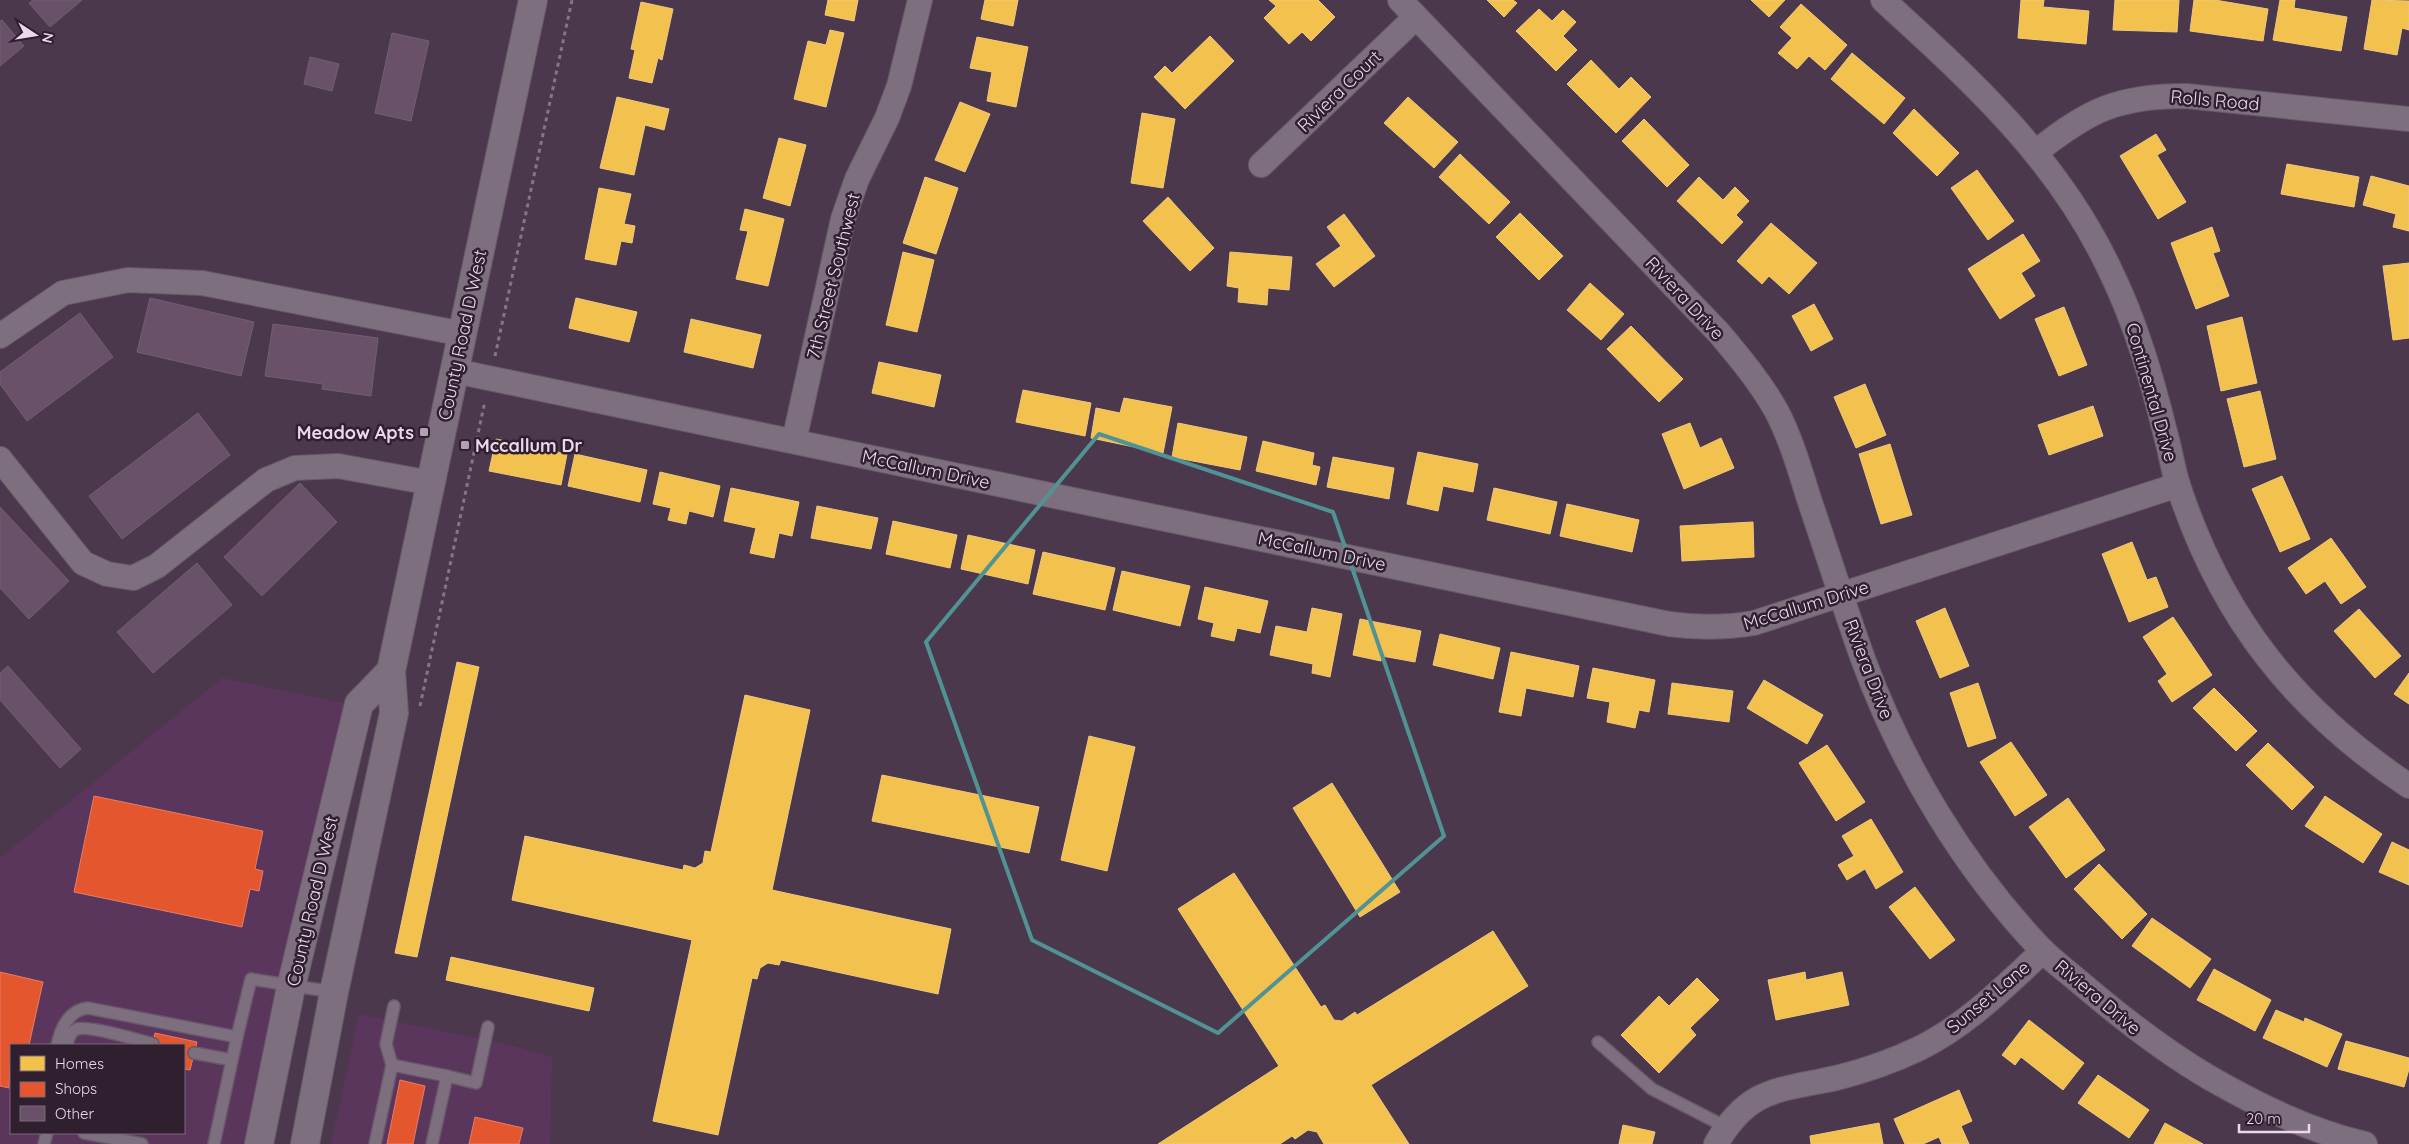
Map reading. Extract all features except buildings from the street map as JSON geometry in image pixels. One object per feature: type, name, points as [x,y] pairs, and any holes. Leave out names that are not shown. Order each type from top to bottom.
[{"type":"main road","name":"County Road D West","points":[[305,1144],[334,992],[394,713],[391,671],[533,0]]},
{"type":"main road","name":"County Road D West","points":[[259,1144],[291,987],[359,704],[391,671]]},
{"type":"street","name":"7th Street Southwest","points":[[794,442],[843,219],[857,179],[887,118],[899,86],[920,0]]},
{"type":"street","name":"Continental Drive","points":[[1883,0],[1958,69],[2036,152],[2075,205],[2110,268],[2134,324],[2167,437],[2178,485],[2198,541],[2222,591],[2252,638],[2288,684],[2327,724],[2369,759],[2409,786]]},
{"type":"street","name":"Riviera Court","points":[[1261,165],[1408,8]]},
{"type":"street","name":"Riviera Drive","points":[[1408,8],[1719,333],[1750,369],[1778,414],[1794,453],[1864,660],[1893,730],[1929,797],[1961,848],[1997,898],[2043,951],[2152,1042],[2244,1097],[2287,1117],[2340,1138],[2365,1144]]},
{"type":"street","name":"Rolls Road","points":[[2036,152],[2066,129],[2095,111],[2119,102],[2152,96],[2186,96],[2409,119]]},
{"type":"street","points":[[0,336],[63,293],[128,280],[202,283],[462,334]]},
{"type":"street","name":"McCallum Drive","points":[[456,371],[1678,625],[1703,628],[1729,628],[1754,624],[2178,485]]},
{"type":"street","points":[[0,459],[83,563],[108,574],[133,578],[157,566],[266,480],[295,468],[338,466],[430,483]]},
{"type":"street","name":"Sunset Lane","points":[[1721,1135],[1744,1108],[1765,1094],[1789,1085],[1839,1077],[1872,1068],[1919,1049],[1955,1027],[1982,1006],[2043,951]]},
{"type":"lane","points":[[214,1144],[252,979],[291,987],[334,992]]},
{"type":"lane","points":[[374,1144],[392,1065],[386,1044],[394,1006]]},
{"type":"lane","points":[[57,1044],[63,1028],[72,1014],[80,1009],[88,1008],[238,1037]]},
{"type":"lane","points":[[392,1065],[476,1083],[488,1027]]},
{"type":"lane","points":[[67,1044],[69,1036],[77,1029],[152,1044]]},
{"type":"lane","points":[[1598,1042],[1652,1089],[1721,1135]]},
{"type":"lane","points":[[194,1053],[232,1060]]},
{"type":"lane","points":[[432,1144],[446,1076]]},
{"type":"lane","points":[[87,1134],[104,1140],[142,1144]]},
{"type":"path","points":[[496,349],[572,0]]},
{"type":"highlighted area","points":[[1099,434],[1333,512],[1444,836],[1218,1033],[1032,940],[926,642]]},
{"type":"shaded area","points":[[222,678],[349,704],[248,1144],[0,1144],[0,858]]},
{"type":"shaded area","points":[[359,1014],[515,1046],[552,1057],[550,1144],[331,1144]]},
{"type":"place","name":"Meadow Apts","points":[[424,432]]},
{"type":"place","name":"Mccallum Dr","points":[[465,445]]}]
